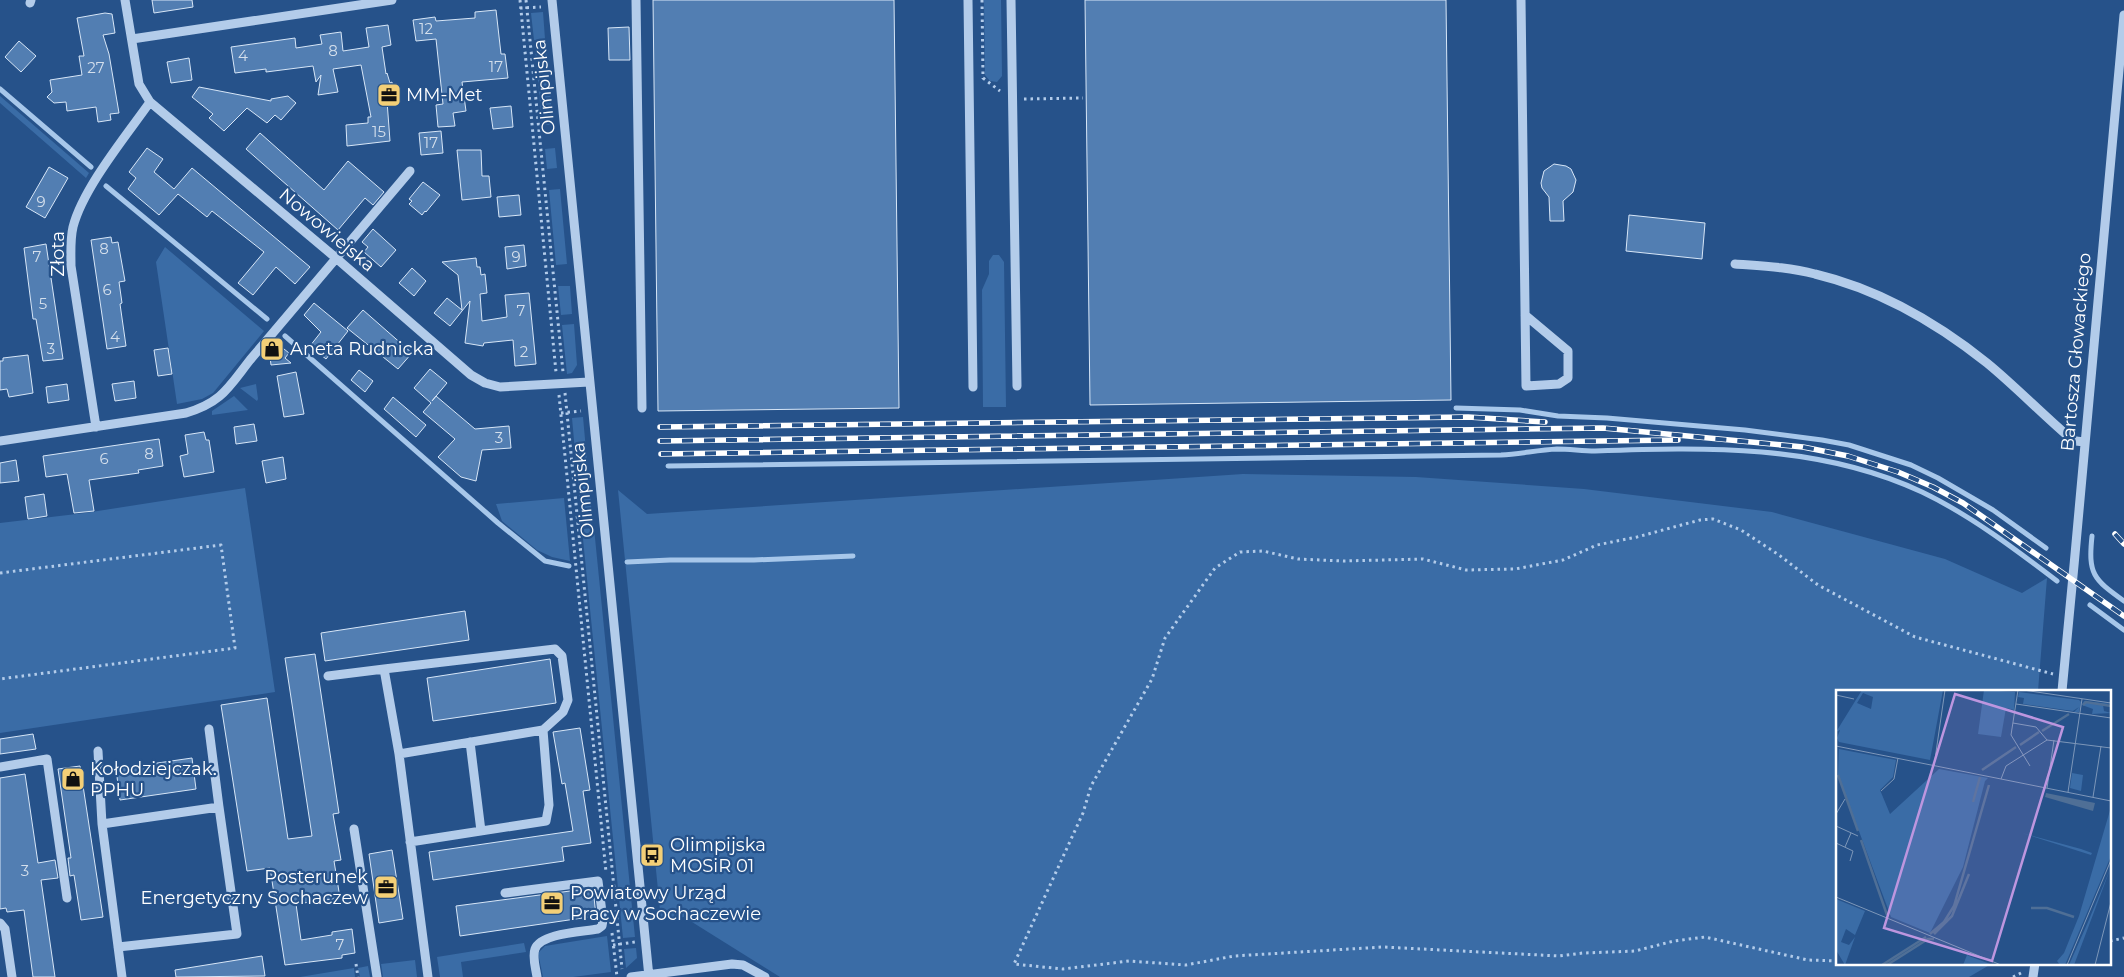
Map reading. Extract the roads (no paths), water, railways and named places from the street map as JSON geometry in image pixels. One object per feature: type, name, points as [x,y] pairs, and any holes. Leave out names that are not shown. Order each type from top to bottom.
[{"type":"street","name":"Nowowiejska","points":[[125,0],[139,84],[150,102],[336,258],[471,375],[485,383],[500,387],[589,382]]},
{"type":"street","points":[[132,40],[392,0]]},
{"type":"street","name":"Olimpijska","points":[[552,0],[649,976]]},
{"type":"street","points":[[636,0],[642,408]]},
{"type":"street","points":[[968,0],[973,387]]},
{"type":"street","points":[[1011,0],[1017,386]]},
{"type":"street","points":[[1521,0],[1525,315],[1526,386],[1559,384],[1568,378],[1568,351],[1525,315]]},
{"type":"street","name":"Bartosza Głowackiego","points":[[2062,690],[2074,580],[2084,442],[2124,16]]},
{"type":"street","name":"Złota","points":[[96,427],[71,266],[73,227],[86,195],[150,102]]},
{"type":"street","points":[[0,441],[186,413],[214,402],[226,392],[250,360],[410,171]]},
{"type":"street","points":[[1735,264],[1785,268],[1815,274],[1854,286],[1893,302],[1951,336],[2011,384],[2069,437],[2076,441],[2084,442]]},
{"type":"street","points":[[328,676],[555,649],[562,656],[568,700],[563,712],[543,730],[399,754]]},
{"type":"street","points":[[384,669],[399,754],[428,977]]},
{"type":"street","points":[[118,947],[237,934],[209,729]]},
{"type":"street","points":[[410,842],[546,821],[549,805],[543,730]]},
{"type":"street","points":[[470,742],[481,831]]},
{"type":"street","points":[[98,751],[102,824],[122,977]]},
{"type":"street","points":[[0,766],[47,759],[67,898]]},
{"type":"street","points":[[102,824],[219,807]]},
{"type":"street","points":[[354,829],[376,977]]},
{"type":"street","points":[[505,893],[598,882],[602,926],[598,929],[545,938],[535,948],[537,977]]},
{"type":"street","points":[[0,923],[5,929],[12,977]]},
{"type":"street","points":[[632,977],[687,974],[732,964],[743,965],[765,977]]},
{"type":"street","points":[[2033,977],[2034,964]]},
{"type":"waterway","points":[[0,89],[91,167]]},
{"type":"waterway","points":[[106,186],[267,319]]},
{"type":"waterway","points":[[285,336],[498,523],[545,561],[569,566]]},
{"type":"waterway","points":[[1456,408],[1520,410],[1558,416],[1607,418],[1745,430],[1849,445],[1911,465],[1938,478],[1993,510],[2046,548]]},
{"type":"waterway","points":[[668,466],[1501,455],[1557,449],[1595,451],[1678,449],[1762,452],[1803,457],[1843,465],[1883,476],[1922,492],[1975,522],[2057,581]]},
{"type":"waterway","points":[[2092,536],[2091,559],[2095,574],[2105,587],[2124,601]]},
{"type":"waterway","points":[[627,562],[853,556]]},
{"type":"waterway","points":[[2090,605],[2124,630]]},
{"type":"railway","points":[[660,427],[1468,417],[1545,422]]},
{"type":"railway","points":[[660,441],[1603,428],[1803,447],[1848,456],[1898,472],[1933,487],[1963,503],[2124,616]]},
{"type":"railway","points":[[661,454],[1678,440]]},
{"type":"railway","points":[[2115,534],[2124,544]]},
{"type":"place","name":"MM-Met","points":[[389,95]]},
{"type":"place","name":"Aneta Rudnicka","points":[[272,349]]},
{"type":"place","name":"Kołodziejczak. PPHU","points":[[73,779]]},
{"type":"place","name":"Olimpijska MOSiR 01","points":[[652,855]]},
{"type":"place","name":"Posterunek Energetyczny Sochaczew","points":[[386,887]]},
{"type":"place","name":"Powiatowy Urząd Pracy w Sochaczewie","points":[[552,903]]}]
